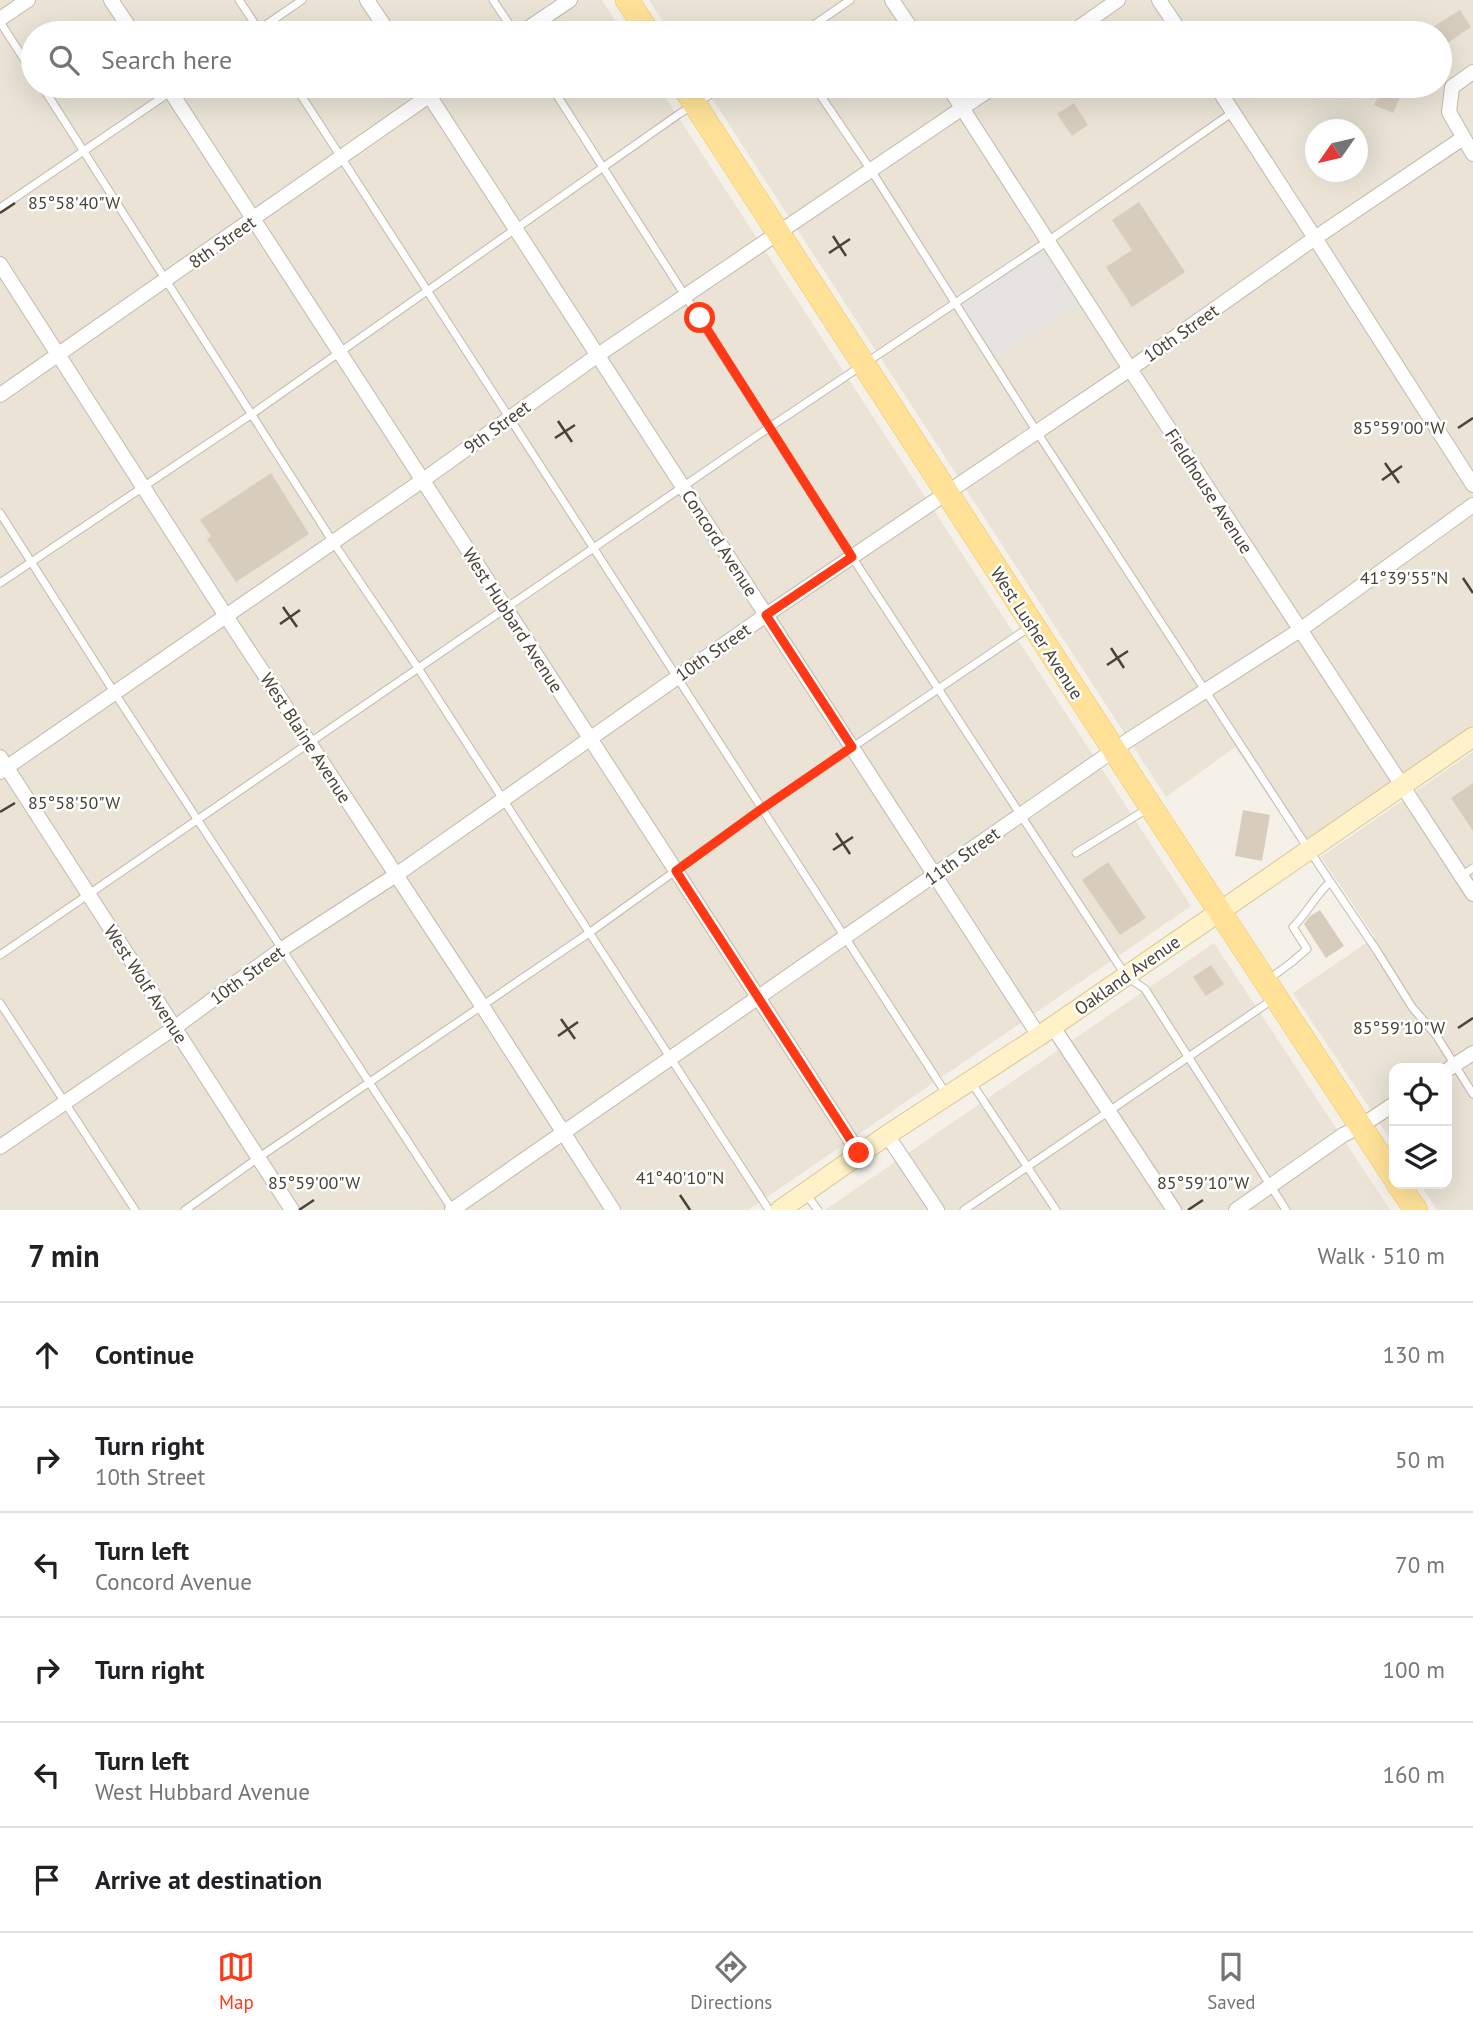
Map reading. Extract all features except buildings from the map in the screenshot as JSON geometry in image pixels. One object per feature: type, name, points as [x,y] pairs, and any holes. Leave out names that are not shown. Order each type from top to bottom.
[{"type":"main road","points":[[627,0],[641,21]]},
{"type":"main road","name":"West Lusher Avenue","points":[[691,98],[1389,1169]]},
{"type":"main road","points":[[1401,1189],[1416,1210]]},
{"type":"street","points":[[0,21],[28,0]]},
{"type":"street","points":[[111,0],[125,21]]},
{"type":"street","points":[[367,0],[381,21]]},
{"type":"street","points":[[539,21],[570,0]]},
{"type":"street","points":[[892,0],[906,21]]},
{"type":"street","points":[[1088,21],[1118,0]]},
{"type":"street","points":[[1159,0],[1173,21]]},
{"type":"street","points":[[1452,87],[1473,72]]},
{"type":"street","name":"West Hubbard Avenue","points":[[178,98],[254,220],[859,1153]]},
{"type":"street","name":"8th Street","points":[[0,396],[342,158],[417,98]]},
{"type":"street","name":"Concord Avenue","points":[[431,98],[935,875],[1046,1031],[1109,1111],[1174,1210]]},
{"type":"street","name":"Fieldhouse Avenue","points":[[956,98],[1402,787],[1467,872],[1473,894]]},
{"type":"street","name":"9th Street","points":[[2,766],[226,616],[598,355],[978,98]]},
{"type":"street","points":[[1224,98],[1473,485]]},
{"type":"street","points":[[1451,98],[1449,112],[1473,154]]},
{"type":"street","name":"10th Street","points":[[0,1147],[174,1028],[282,949],[396,875],[766,615],[1130,369],[1315,238],[1463,138]]},
{"type":"street","name":"West Blaine Avenue","points":[[0,264],[614,1210]]},
{"type":"street","name":"11th Street","points":[[452,1210],[1114,750],[1300,630],[1473,505]]},
{"type":"street","name":"Oakland Avenue","points":[[779,1210],[859,1153],[1046,1031],[1402,787],[1471,744]]},
{"type":"street","name":"West Wolf Avenue","points":[[2,766],[292,1210]]},
{"type":"street","points":[[1452,1067],[1473,1053]]},
{"type":"street","points":[[1236,1210],[1343,1135],[1389,1107]]},
{"type":"street","points":[[887,1135],[937,1210]]},
{"type":"lane","points":[[239,0],[251,21]]},
{"type":"lane","points":[[273,21],[302,0]]},
{"type":"lane","points":[[493,0],[507,21]]},
{"type":"lane","points":[[819,21],[850,0]]},
{"type":"lane","points":[[0,21],[21,54]]},
{"type":"lane","points":[[50,98],[333,542],[418,668],[768,1210]]},
{"type":"lane","points":[[0,208],[158,98]]},
{"type":"lane","points":[[303,98],[948,1095]]},
{"type":"lane","points":[[559,98],[1020,816],[1126,976],[1145,989],[1286,1210]]},
{"type":"lane","points":[[0,583],[252,414],[427,289],[516,230],[679,114],[687,98]]},
{"type":"lane","points":[[822,98],[1330,883],[1412,1007],[1436,1035],[1448,1063]]},
{"type":"lane","points":[[0,955],[1233,112]]},
{"type":"lane","points":[[0,513],[452,1210]]},
{"type":"lane","points":[[185,1210],[481,1004],[589,933],[763,808],[1032,625]]},
{"type":"lane","points":[[1076,853],[1151,807]]},
{"type":"lane","points":[[964,1210],[1188,1057],[1270,989],[1307,949],[1293,928],[1304,916],[1315,896],[1330,883]]},
{"type":"lane","points":[[0,1003],[135,1210]]},
{"type":"lane","points":[[1452,1070],[1473,1094]]},
{"type":"lane","points":[[970,1081],[1056,1210]]},
{"type":"lane","points":[[805,1192],[818,1210]]},
{"type":"shaded area","points":[[0,0],[602,0],[615,21],[21,21],[21,98],[666,98],[1191,906],[748,1210],[0,1210]]},
{"type":"shaded area","points":[[649,0],[1473,0],[1473,726],[1301,844],[1235,747],[1166,797],[712,98],[1452,98],[1452,21],[662,21]]},
{"type":"shaded area","points":[[1038,243],[1078,305],[996,358],[956,296]]},
{"type":"shaded area","points":[[1473,752],[1473,1210],[1437,1210],[1423,1189],[1452,1189],[1452,1063],[1389,1063],[1389,1137],[1293,993],[1375,937],[1321,857]]},
{"type":"shaded area","points":[[1214,943],[1390,1210],[825,1210]]},
{"type":"route","points":[[700,318],[852,557],[766,615],[852,747],[676,871],[859,1153]]}]
